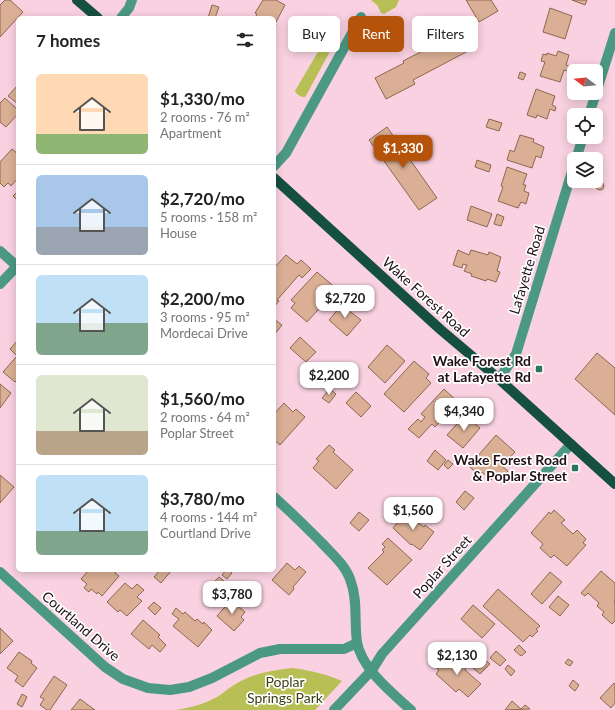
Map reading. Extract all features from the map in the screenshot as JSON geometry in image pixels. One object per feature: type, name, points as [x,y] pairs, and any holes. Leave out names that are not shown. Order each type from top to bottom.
[{"type":"main road","points":[[77,0],[96,16]]},
{"type":"main road","name":"Wake Forest Road","points":[[276,180],[441,330],[499,379],[615,484]]},
{"type":"street","points":[[123,16],[132,0]]},
{"type":"street","points":[[591,108],[615,33]]},
{"type":"street","points":[[276,164],[286,153],[348,41]]},
{"type":"street","name":"Lafayette Road","points":[[499,379],[516,354],[567,188]]},
{"type":"street","points":[[0,251],[16,264]]},
{"type":"street","points":[[0,284],[16,268]]},
{"type":"street","name":"Poplar Street","points":[[334,710],[372,670],[382,654],[499,526],[571,444]]},
{"type":"street","points":[[276,499],[300,521],[345,569],[352,582],[357,643],[362,656],[381,683],[411,710]]},
{"type":"street","name":"Courtland Drive","points":[[0,572],[105,667],[123,679],[148,688],[170,690],[189,687],[212,678],[260,653],[280,649],[344,649],[357,643]]},
{"type":"green space","points":[[371,0],[399,0],[396,7],[384,14],[381,13],[377,5]]},
{"type":"green space","points":[[318,52],[329,52],[305,97],[297,94],[295,91]]},
{"type":"green space","name":"Poplar Springs Park","points":[[292,668],[330,676],[342,681],[315,710],[175,710],[207,702],[249,677],[261,673]]},
{"type":"building","points":[[5,0],[10,0],[23,12],[19,16],[16,16],[16,20],[0,37],[0,5]]},
{"type":"building","points":[[263,0],[276,0],[285,5],[276,22],[276,16],[256,16],[257,14],[255,13]]},
{"type":"building","points":[[466,0],[491,0],[498,11],[479,22],[478,16],[475,16]]},
{"type":"building","points":[[572,0],[587,0],[585,5]]},
{"type":"building","points":[[212,5],[219,7],[216,16],[209,16]]},
{"type":"building","points":[[550,8],[572,16],[565,39],[543,32]]},
{"type":"building","points":[[558,51],[569,55],[566,65],[567,71],[564,70],[560,82],[540,76],[545,62],[541,61],[543,54],[547,55],[547,53],[556,56]]},
{"type":"building","points":[[421,52],[466,52],[413,80],[415,84],[386,99],[375,78],[404,63],[403,61]]},
{"type":"building","points":[[520,72],[526,74],[523,80],[518,78]]},
{"type":"building","points":[[16,87],[16,102],[8,96]]},
{"type":"building","points":[[536,89],[555,96],[552,105],[556,107],[555,111],[550,109],[547,119],[537,115],[536,118],[527,115]]},
{"type":"building","points":[[5,98],[16,108],[16,116],[6,127],[0,122],[0,103]]},
{"type":"building","points":[[489,119],[502,123],[499,131],[486,127]]},
{"type":"building","points":[[387,127],[437,198],[419,210],[369,140]]},
{"type":"building","points":[[520,135],[534,139],[533,142],[544,147],[541,158],[536,156],[532,168],[507,160],[510,150],[514,152]]},
{"type":"building","points":[[12,149],[16,152],[16,180],[11,186],[8,183],[4,187],[0,183],[0,162]]},
{"type":"building","points":[[477,160],[491,165],[489,172],[475,167]]},
{"type":"building","points":[[507,167],[527,174],[523,185],[526,185],[524,191],[529,193],[526,204],[521,202],[518,208],[498,201],[503,187],[501,186]]},
{"type":"building","points":[[603,183],[604,188],[602,190],[598,190],[596,188],[603,188]]},
{"type":"building","points":[[471,206],[492,214],[487,227],[467,220]]},
{"type":"building","points":[[497,214],[504,217],[501,226],[494,224]]},
{"type":"building","points":[[458,250],[469,255],[471,250],[488,255],[489,252],[501,257],[497,271],[500,272],[496,282],[487,279],[486,281],[471,276],[472,274],[464,271],[467,265],[463,264],[462,268],[453,265]]},
{"type":"building","points":[[286,255],[297,264],[301,260],[311,269],[302,278],[299,275],[277,300],[279,301],[276,305],[276,266]]},
{"type":"building","points":[[317,272],[337,289],[307,322],[291,308],[295,303],[291,300]]},
{"type":"building","points":[[345,301],[351,306],[348,310],[361,320],[347,336],[329,320]]},
{"type":"building","points":[[276,320],[282,325],[276,332]]},
{"type":"building","points":[[300,337],[316,352],[306,362],[290,348]]},
{"type":"building","points":[[16,342],[16,355],[10,349]]},
{"type":"building","points":[[387,345],[405,361],[385,383],[368,367]]},
{"type":"building","points":[[597,353],[615,368],[615,415],[575,379]]},
{"type":"building","points":[[16,357],[16,381],[15,382],[3,372]]},
{"type":"building","points":[[414,361],[429,374],[426,378],[431,383],[404,412],[384,394]]},
{"type":"building","points":[[0,384],[11,393],[0,408]]},
{"type":"building","points":[[330,389],[336,394],[329,403],[322,398]]},
{"type":"building","points":[[444,389],[458,402],[435,427],[432,424],[419,438],[408,429],[418,419],[421,422],[425,417],[421,414]]},
{"type":"building","points":[[356,392],[371,406],[361,417],[346,403]]},
{"type":"building","points":[[284,403],[293,412],[296,409],[305,417],[280,445],[276,442],[276,412]]},
{"type":"building","points":[[465,415],[480,428],[463,448],[447,435]]},
{"type":"building","points":[[496,435],[515,452],[502,466],[508,471],[500,480],[495,476],[491,480],[482,472],[479,476],[469,466]]},
{"type":"building","points":[[329,445],[335,450],[333,452],[353,470],[336,489],[313,468],[319,461],[316,459]]},
{"type":"building","points":[[435,450],[446,460],[438,470],[427,461]]},
{"type":"building","points":[[448,460],[453,464],[448,469],[444,465]]},
{"type":"building","points":[[0,475],[14,487],[0,503]]},
{"type":"building","points":[[465,491],[474,498],[464,510],[456,502]]},
{"type":"building","points":[[554,510],[565,520],[561,523],[573,534],[577,530],[586,539],[583,543],[586,545],[567,566],[554,555],[551,558],[540,548],[543,544],[531,533],[549,512],[551,514]]},
{"type":"building","points":[[359,512],[369,520],[359,531],[350,523]]},
{"type":"building","points":[[406,513],[424,527],[425,525],[434,532],[420,550],[412,544],[411,545],[393,528],[398,522],[396,520],[401,514],[404,516]]},
{"type":"building","points":[[388,538],[412,560],[387,585],[368,568],[384,552],[382,550],[385,547],[382,544]]},
{"type":"building","points":[[287,563],[295,570],[299,566],[306,572],[293,587],[294,589],[289,595],[272,580]]},
{"type":"building","points":[[601,571],[615,583],[615,621],[612,624],[602,615],[604,612],[597,606],[599,603],[588,593],[585,596],[581,593]]},
{"type":"building","points":[[87,572],[116,572],[119,576],[102,596],[98,592],[97,594],[91,589],[89,592],[84,588],[87,584],[81,579]]},
{"type":"building","points":[[158,572],[170,572],[161,583],[154,577]]},
{"type":"building","points":[[224,572],[232,573],[227,579],[222,575]]},
{"type":"building","points":[[550,572],[562,582],[542,604],[531,594]]},
{"type":"building","points":[[219,577],[224,581],[218,588],[213,583]]},
{"type":"building","points":[[125,583],[132,589],[137,584],[144,590],[137,597],[142,601],[127,616],[120,610],[118,612],[107,602]]},
{"type":"building","points":[[498,589],[540,626],[536,629],[538,631],[532,637],[530,635],[523,642],[483,606]]},
{"type":"building","points":[[558,596],[569,605],[560,616],[549,607]]},
{"type":"building","points":[[231,600],[245,612],[241,617],[244,620],[234,631],[217,616]]},
{"type":"building","points":[[154,602],[161,608],[155,615],[148,608]]},
{"type":"building","points":[[473,605],[495,624],[482,638],[461,619]]},
{"type":"building","points":[[176,608],[183,614],[185,612],[195,621],[197,619],[203,624],[204,622],[212,630],[198,647],[173,626],[179,619],[172,614]]},
{"type":"building","points":[[143,620],[160,635],[158,637],[166,645],[160,652],[152,645],[149,649],[131,634]]},
{"type":"building","points":[[0,628],[13,641],[0,654]]},
{"type":"building","points":[[467,644],[490,664],[480,674],[458,655]]},
{"type":"building","points":[[519,645],[526,652],[521,656],[514,650]]},
{"type":"building","points":[[496,651],[506,660],[500,666],[490,658]]},
{"type":"building","points":[[19,652],[32,661],[31,663],[37,668],[23,687],[15,681],[18,676],[7,668]]},
{"type":"building","points":[[444,656],[447,660],[450,657],[457,663],[459,660],[467,667],[465,670],[481,684],[468,697],[459,689],[456,692],[436,674],[439,670],[434,666]]},
{"type":"building","points":[[568,659],[573,662],[570,666],[565,663]]},
{"type":"building","points":[[508,665],[515,671],[511,676],[505,669]]},
{"type":"building","points":[[54,676],[67,685],[50,710],[47,710],[40,705],[44,699],[40,697]]},
{"type":"building","points":[[573,680],[579,685],[575,691],[569,686]]},
{"type":"building","points":[[614,683],[615,703],[611,708],[600,698]]},
{"type":"building","points":[[22,694],[27,697],[22,707],[17,704]]},
{"type":"building","points":[[80,699],[95,710],[71,710]]},
{"type":"building","points":[[512,701],[521,709],[525,705],[530,709],[505,710]]},
{"type":"place","name":"Wake Forest Rd at Lafayette Rd","points":[[539,369]]},
{"type":"place","name":"Wake Forest Road & Poplar Street","points":[[575,468]]}]
